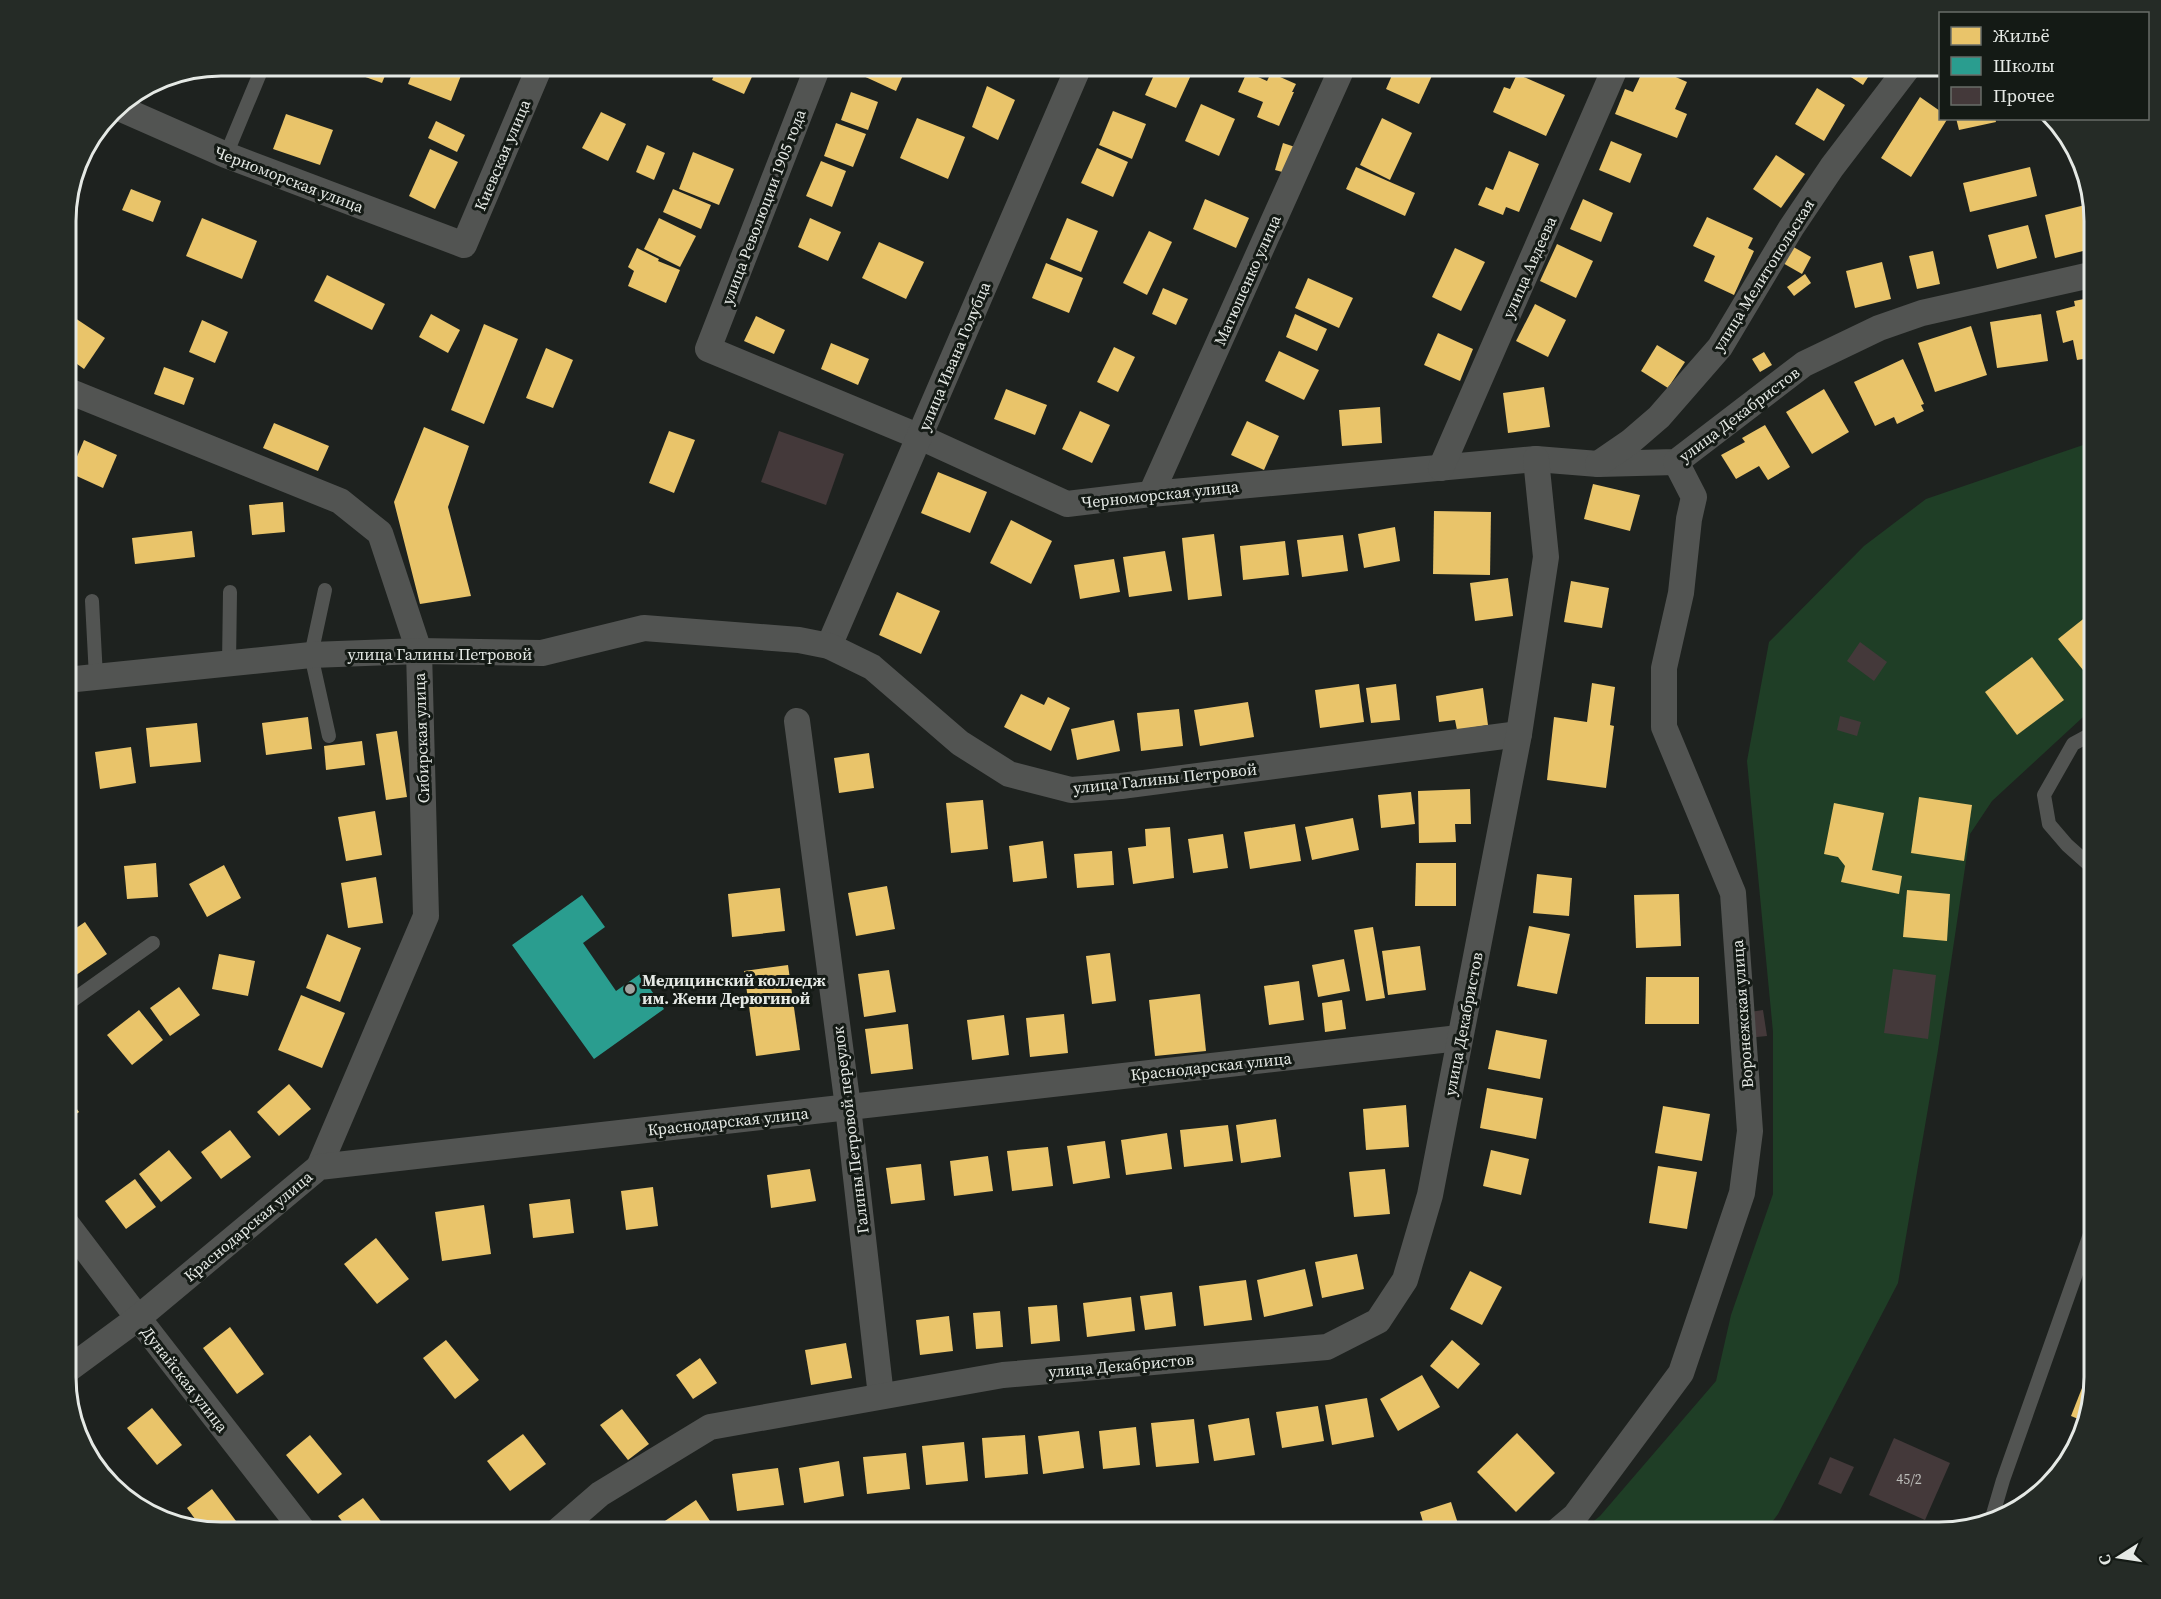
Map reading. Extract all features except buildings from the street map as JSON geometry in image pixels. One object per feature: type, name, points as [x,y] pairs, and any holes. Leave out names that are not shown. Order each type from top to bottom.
[{"type":"street","name":"Матюшенко улица","points":[[1151,494],[1338,76]]},
{"type":"street","name":"улица Авдеева","points":[[1441,468],[1612,76]]},
{"type":"street","name":"улица Мелитопольская","points":[[1598,464],[1630,442],[1659,417],[1720,347],[1797,219],[1832,167],[1901,76]]},
{"type":"street","name":"Киевская улица","points":[[465,245],[535,77]]},
{"type":"street","name":"улица Революции 1905 года","points":[[708,349],[814,77]]},
{"type":"street","name":"улица Ивана Голубца","points":[[829,646],[1075,77]]},
{"type":"street","name":"Черноморская улица","points":[[127,111],[226,155],[465,245]]},
{"type":"street","name":"улица Декабристов","points":[[568,1522],[600,1494],[710,1427],[1004,1375],[1327,1347],[1378,1321],[1405,1280],[1430,1196],[1519,734],[1546,557],[1536,459],[1598,464],[1676,462],[1804,364],[1879,328],[1922,313],[2084,276]]},
{"type":"street","name":"Черноморская улица","points":[[708,349],[920,438],[1067,504],[1151,494],[1536,459]]},
{"type":"street","name":"Сибирская улица","points":[[77,394],[340,501],[380,533],[419,651],[426,915],[319,1167]]},
{"type":"street","name":"Воронежская улица","points":[[1568,1522],[1575,1516],[1681,1373],[1742,1193],[1750,1131],[1733,893],[1664,727],[1664,668],[1681,593],[1689,519],[1694,497],[1676,462]]},
{"type":"street","name":"улица Галины Петровой","points":[[77,679],[311,655],[419,651],[542,654],[644,628],[799,640],[829,646],[872,667],[960,743],[1009,774],[1071,790],[1121,786],[1519,734]]},
{"type":"street","name":"Галины Петровой переулок","points":[[797,721],[848,1107],[881,1396]]},
{"type":"street","name":"Краснодарская улица","points":[[77,1363],[138,1318],[319,1167],[1459,1038]]},
{"type":"street","name":"Дунайская улица","points":[[77,1238],[296,1522]]},
{"type":"lane","points":[[226,155],[258,77]]},
{"type":"lane","points":[[325,590],[311,655],[329,736]]},
{"type":"lane","points":[[229,664],[230,592]]},
{"type":"lane","points":[[92,602],[96,677]]},
{"type":"lane","points":[[2084,738],[2073,744],[2044,795],[2049,824],[2084,860]]},
{"type":"lane","points":[[77,997],[153,943]]},
{"type":"lane","points":[[1994,1512],[2002,1480],[2084,1251]]},
{"type":"green space","points":[[2084,445],[2084,716],[1992,801],[1970,834],[1938,1050],[1898,1283],[1778,1514],[1772,1522],[1593,1522],[1716,1381],[1731,1315],[1773,1194],[1773,1032],[1747,761],[1769,642],[1864,546],[1926,499]]},
{"type":"place","name":"Медицинский колледж им. Жени Дерюгиной","points":[[630,989]]}]
